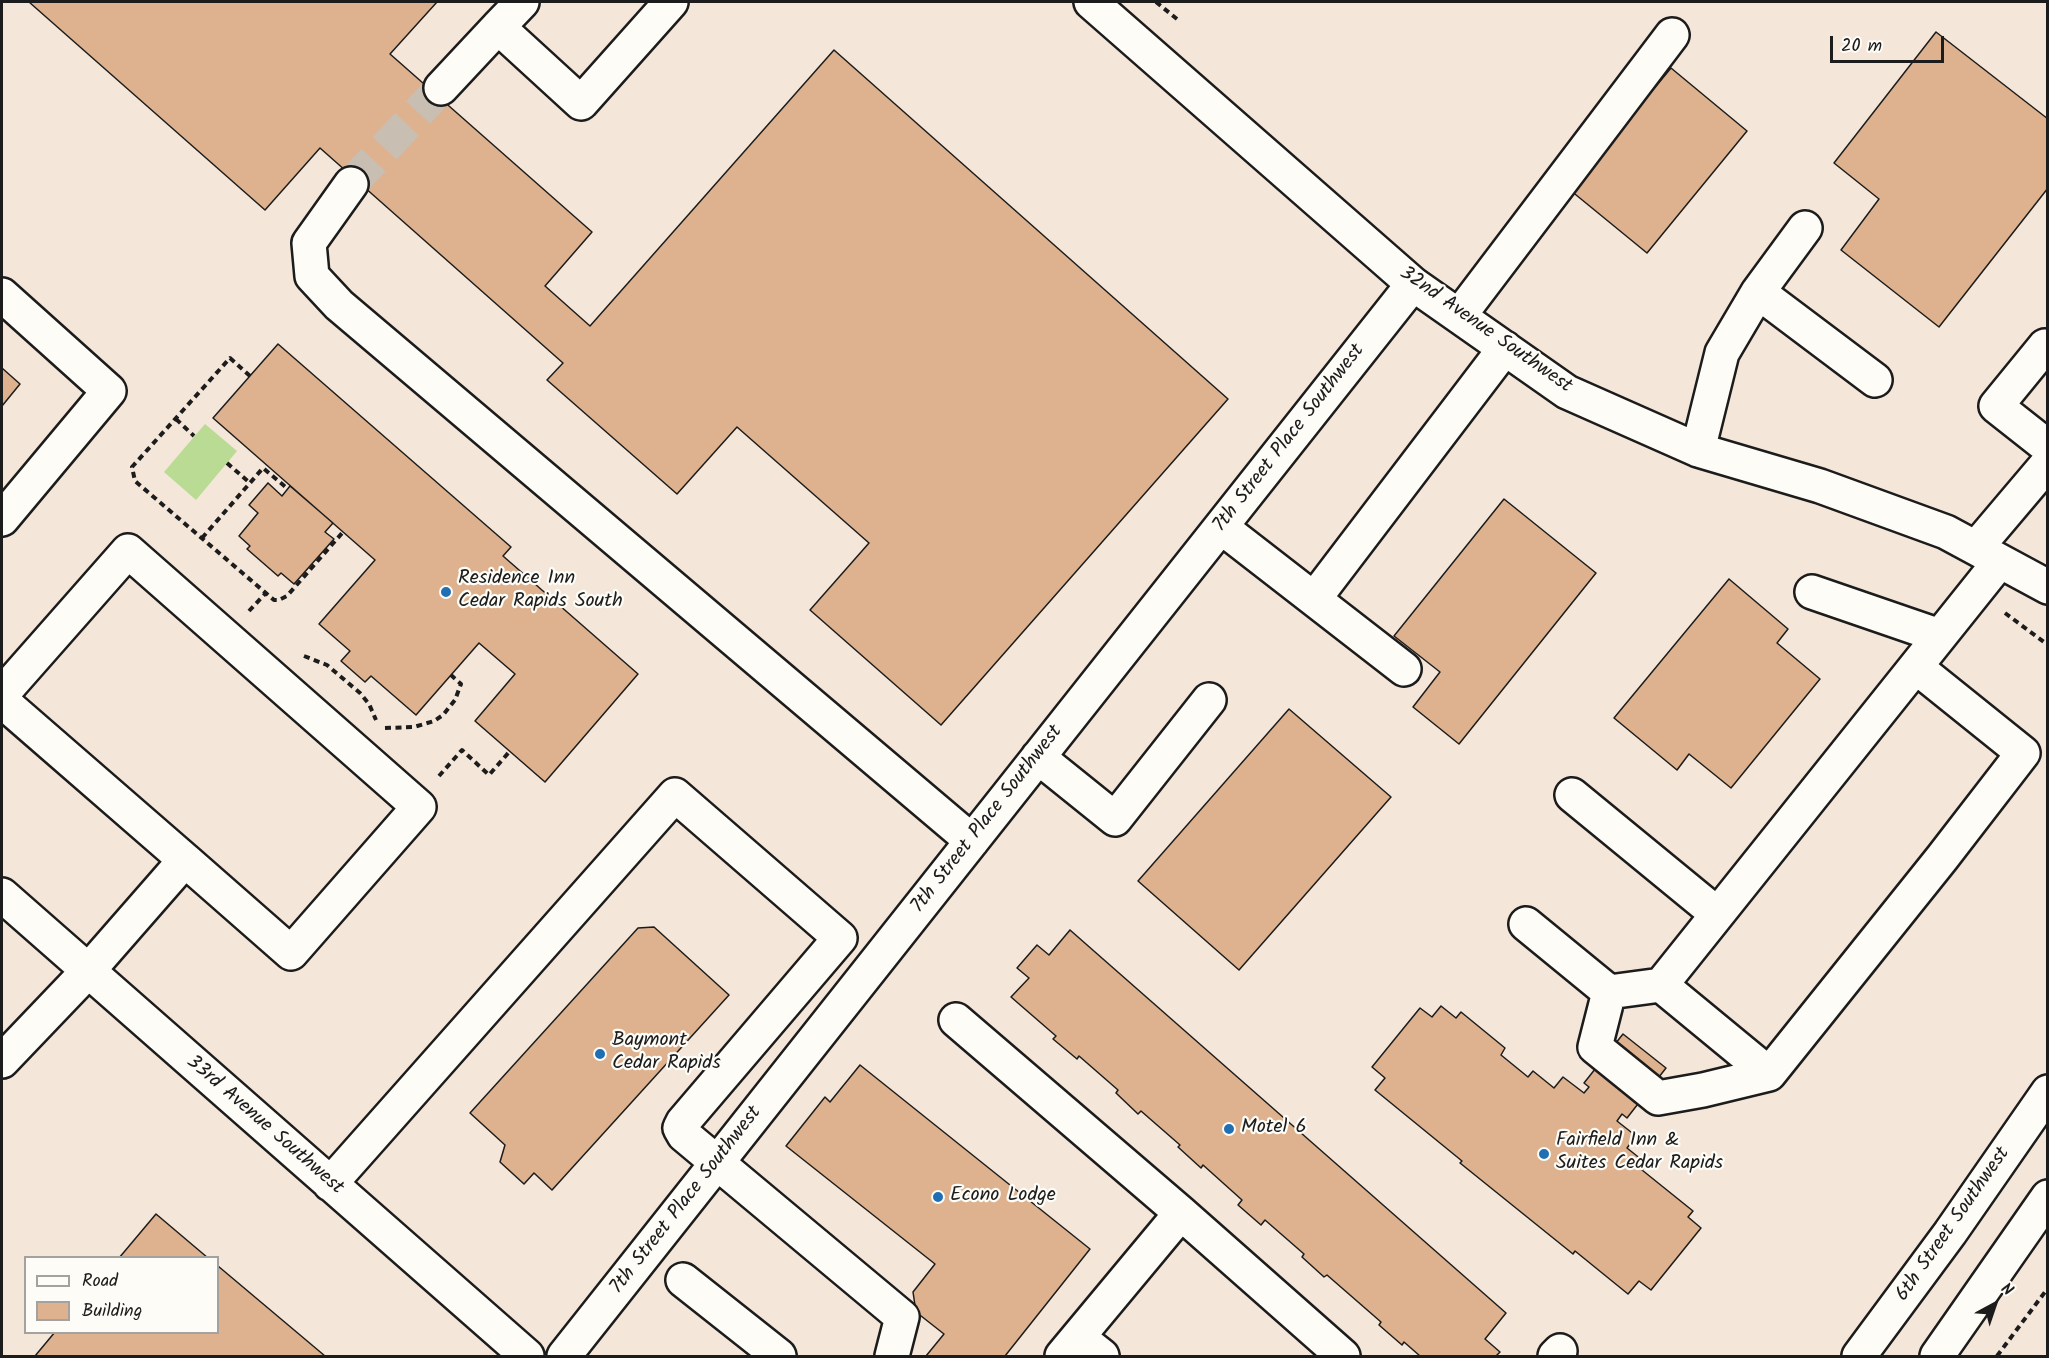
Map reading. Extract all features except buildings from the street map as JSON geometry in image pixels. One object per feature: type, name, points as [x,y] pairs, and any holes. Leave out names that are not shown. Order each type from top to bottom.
[{"type":"street","points":[[441,88],[522,2]]},
{"type":"street","points":[[498,27],[581,103],[671,2]]},
{"type":"street","name":"32nd Avenue Southwest","points":[[1091,2],[1413,284],[1567,392],[1698,450],[1820,486],[1946,532],[2048,587]]},
{"type":"street","points":[[1460,316],[1672,35]]},
{"type":"street","points":[[351,184],[309,243],[312,276],[339,305],[972,841]]},
{"type":"street","points":[[1698,450],[1722,353],[1758,292],[1804,228]]},
{"type":"street","name":"7th Street Place Southwest","points":[[564,1356],[1413,284]]},
{"type":"street","points":[[1758,292],[1875,380]]},
{"type":"street","points":[[2,295],[109,391],[2,519]]},
{"type":"street","points":[[2048,348],[2044,346],[1996,406],[2048,447]]},
{"type":"street","points":[[1314,599],[1505,348]]},
{"type":"street","points":[[1526,924],[1609,992],[1661,985],[1975,592],[1988,555],[2048,463]]},
{"type":"street","points":[[1221,526],[1404,669]]},
{"type":"street","points":[[2,694],[128,551],[419,807],[291,953],[2,701]]},
{"type":"street","points":[[1812,592],[1940,636]]},
{"type":"street","points":[[1609,992],[1595,1047],[1658,1098],[1768,1074],[1942,858],[2023,753],[1916,667]]},
{"type":"street","points":[[1038,757],[1115,819],[1209,700]]},
{"type":"street","points":[[330,1184],[675,795],[840,938],[680,1128],[684,1135],[902,1317],[892,1356]]},
{"type":"street","points":[[1572,795],[1717,914]]},
{"type":"street","points":[[2,1060],[88,971],[185,860]]},
{"type":"street","name":"33rd Avenue Southwest","points":[[2,895],[527,1356]]},
{"type":"street","points":[[1661,985],[1768,1074]]},
{"type":"street","points":[[956,1020],[1343,1356]]},
{"type":"street","name":"6th Street Southwest","points":[[1859,1356],[1950,1233],[2048,1092]]},
{"type":"street","points":[[1937,1356],[2048,1197]]},
{"type":"street","points":[[1081,1350],[1181,1213]]},
{"type":"street","points":[[683,1280],[779,1356]]},
{"type":"path","points":[[1156,2],[1177,19]]},
{"type":"path","points":[[250,376],[230,358],[132,467],[135,481],[274,600],[283,599],[343,532]]},
{"type":"path","points":[[176,419],[194,436]]},
{"type":"path","points":[[227,463],[250,483]]},
{"type":"path","points":[[202,538],[263,468],[288,489]]},
{"type":"path","points":[[1975,592],[2048,645]]},
{"type":"path","points":[[245,615],[265,594]]},
{"type":"path","points":[[300,655],[327,665],[360,693],[369,704],[382,736]]},
{"type":"path","points":[[379,728],[414,727],[434,721],[443,715],[454,700],[461,684],[451,675]]},
{"type":"path","points":[[439,776],[462,750],[489,775],[510,751]]},
{"type":"path","points":[[1997,1356],[2048,1288]]},
{"type":"green space","points":[[205,424],[237,451],[196,500],[164,472]]},
{"type":"tunnel","points":[[351,184],[441,88]]},
{"type":"place","name":"Residence Inn Cedar Rapids South","points":[[446,592]]},
{"type":"place","name":"Baymont Cedar Rapids","points":[[600,1054]]},
{"type":"place","name":"Motel 6","points":[[1229,1129]]},
{"type":"place","name":"Fairfield Inn & Suites Cedar Rapids","points":[[1544,1154]]},
{"type":"place","name":"Econo Lodge","points":[[938,1197]]}]
